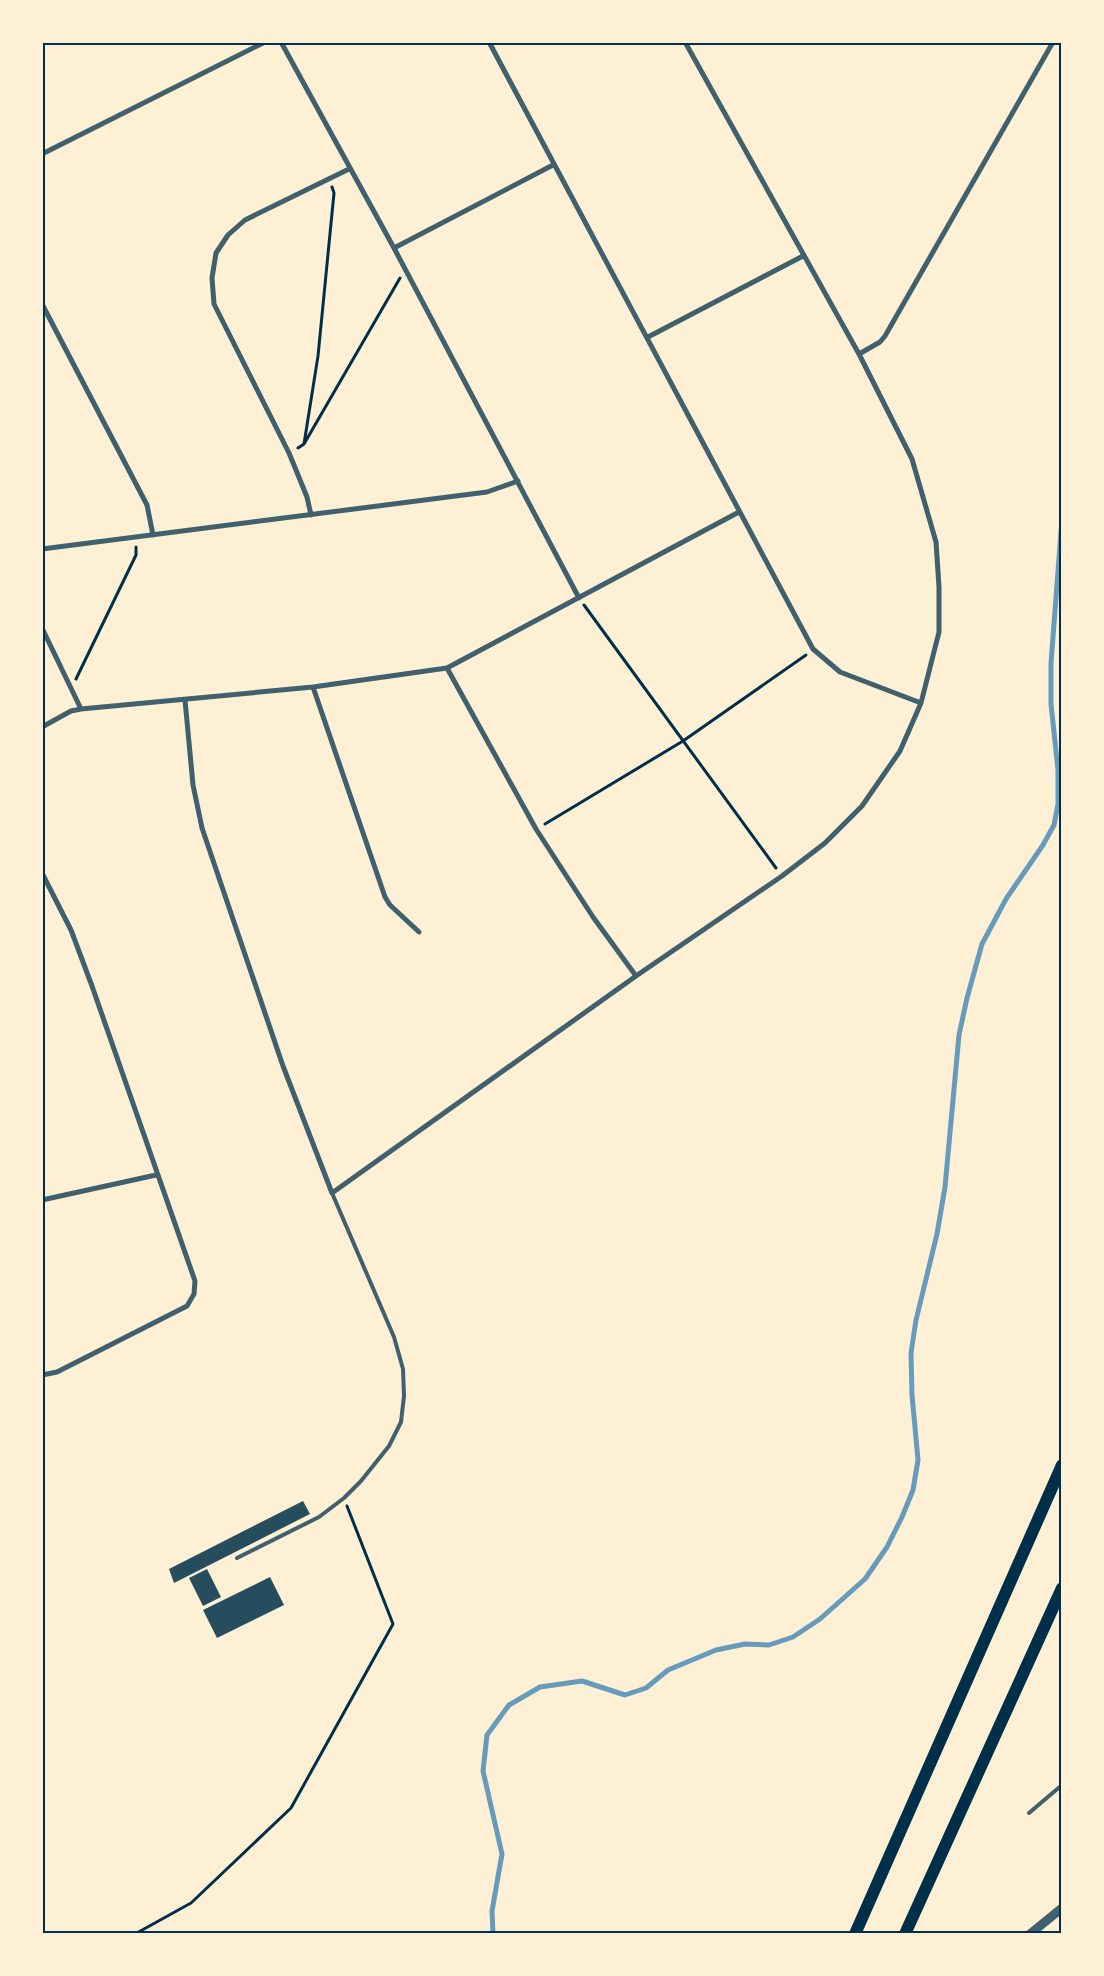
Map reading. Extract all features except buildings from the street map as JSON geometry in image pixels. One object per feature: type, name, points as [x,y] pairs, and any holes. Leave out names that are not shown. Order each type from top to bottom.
[{"type":"main road","points":[[855,1934],[1062,1465]]},
{"type":"main road","points":[[905,1934],[1062,1588]]},
{"type":"street","points":[[42,154],[265,42]]},
{"type":"street","points":[[281,42],[394,248],[579,598]]},
{"type":"street","points":[[489,42],[813,649],[840,672],[921,703]]},
{"type":"street","points":[[185,700],[193,785],[202,828],[283,1066],[332,1193],[636,976],[782,876],[825,843],[862,806],[900,750],[921,703],[939,632],[936,542],[912,459],[859,354],[685,42]]},
{"type":"street","points":[[859,354],[880,342],[885,336],[1053,42]]},
{"type":"street","points":[[394,248],[553,165]]},
{"type":"street","points":[[311,515],[307,497],[289,453],[214,304],[212,278],[216,253],[228,235],[244,220],[349,169]]},
{"type":"street","points":[[648,337],[803,256]]},
{"type":"street","points":[[42,304],[147,505],[152,535]]},
{"type":"street","points":[[42,549],[487,492],[518,481]]},
{"type":"street","points":[[42,727],[71,711],[81,709],[313,688],[447,668],[739,512]]},
{"type":"street","points":[[42,628],[81,709]]},
{"type":"street","points":[[447,668],[536,829],[594,917],[636,976]]},
{"type":"street","points":[[313,688],[385,897],[390,905],[419,932]]},
{"type":"street","points":[[42,873],[82,959],[156,1175],[195,1281],[194,1294],[187,1306],[57,1372],[42,1375]]},
{"type":"street","points":[[42,1200],[156,1175]]},
{"type":"street","points":[[1030,1934],[1062,1908]]},
{"type":"lane","points":[[237,1558],[319,1517],[344,1498],[362,1481],[389,1446],[401,1422],[404,1396],[402,1369],[394,1337],[332,1193]]},
{"type":"lane","points":[[1029,1813],[1062,1785]]},
{"type":"path","points":[[304,444],[318,356],[334,193],[329,179]]},
{"type":"path","points":[[289,453],[304,444],[405,269]]},
{"type":"path","points":[[69,684],[76,679],[136,555],[135,542],[152,535]]},
{"type":"path","points":[[579,598],[782,876]]},
{"type":"path","points":[[536,829],[684,741],[813,649]]},
{"type":"path","points":[[135,1934],[191,1903],[292,1808],[393,1624],[344,1498]]},
{"type":"waterway","points":[[493,1934],[492,1911],[502,1854],[483,1771],[487,1735],[509,1705],[540,1687],[582,1681],[625,1695],[646,1688],[668,1670],[716,1650],[745,1644],[769,1645],[793,1637],[820,1619],[865,1579],[887,1547],[913,1490],[918,1460],[912,1395],[911,1353],[916,1320],[937,1234],[945,1187],[959,1035],[982,944],[1006,899],[1043,845],[1054,825],[1058,804],[1058,770],[1051,704],[1051,663],[1062,519]]}]
